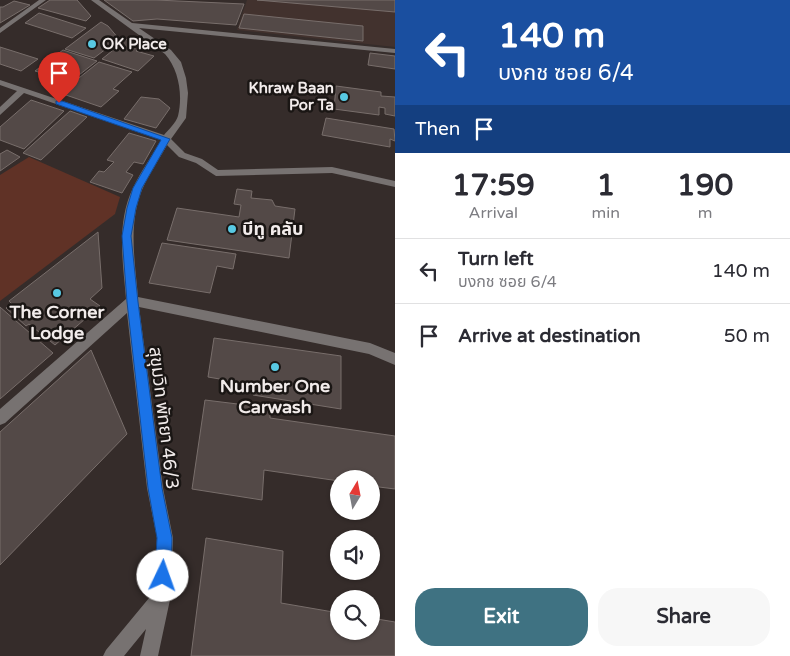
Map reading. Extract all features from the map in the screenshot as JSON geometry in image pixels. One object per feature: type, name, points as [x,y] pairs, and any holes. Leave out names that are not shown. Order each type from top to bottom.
[{"type":"street","points":[[0,31],[43,0]]},
{"type":"street","name":"สุขุมวิท พัทยา 46/3","points":[[94,0],[168,52],[177,62],[184,94],[182,118],[166,139],[138,188],[131,208],[126,236],[132,302],[155,488],[165,538],[162,595],[149,656]]},
{"type":"street","points":[[127,25],[395,51]]},
{"type":"street","points":[[0,82],[166,139],[182,155],[199,161],[216,173],[332,170],[395,184]]},
{"type":"street","points":[[0,112],[23,90]]},
{"type":"street","points":[[0,418],[132,302],[361,347],[395,359]]},
{"type":"street","points":[[112,656],[162,595]]},
{"type":"shaded area","points":[[247,0],[395,0],[395,47],[237,30]]},
{"type":"shaded area","points":[[29,157],[120,197],[115,214],[0,301],[0,175]]},
{"type":"building","points":[[50,0],[77,0],[91,16],[86,21],[38,8]]},
{"type":"building","points":[[104,0],[244,4],[236,25],[157,19],[133,21]]},
{"type":"building","points":[[257,0],[395,0],[395,12]]},
{"type":"building","points":[[14,1],[30,5],[0,23],[0,7]]},
{"type":"building","points":[[39,13],[86,28],[72,38],[25,23]]},
{"type":"building","points":[[244,14],[363,26],[363,41],[239,28]]},
{"type":"building","name":"OK Place","points":[[101,22],[108,26],[119,39],[94,58],[65,49]]},
{"type":"building","points":[[127,39],[144,44],[136,51],[154,56],[138,71],[102,59]]},
{"type":"building","points":[[0,47],[38,59],[21,71],[0,64]]},
{"type":"building","points":[[63,50],[97,61],[70,82],[35,71]]},
{"type":"building","points":[[370,53],[395,56],[395,69],[368,65]]},
{"type":"building","points":[[99,62],[132,72],[113,89],[119,91],[101,107],[60,93]]},
{"type":"building","points":[[336,86],[381,92],[381,96],[395,97],[395,116],[385,114],[385,108],[379,107],[379,115],[334,109]]},
{"type":"building","points":[[141,97],[159,99],[170,108],[156,128],[124,119]]},
{"type":"building","points":[[31,100],[64,111],[24,149],[0,140],[0,127]]},
{"type":"building","points":[[70,111],[87,117],[41,160],[23,153]]},
{"type":"building","points":[[326,118],[394,129],[395,141],[390,139],[390,147],[322,135]]},
{"type":"building","points":[[129,133],[156,141],[143,164],[134,162],[126,172],[133,175],[122,193],[90,182],[99,171],[104,172],[114,162],[107,160]]},
{"type":"building","points":[[7,150],[20,157],[0,171],[0,154]]},
{"type":"building","name":"บีทู คลับ","points":[[237,189],[252,191],[251,198],[272,200],[275,206],[295,209],[289,258],[167,240],[177,208],[239,217],[241,205],[234,204]]},
{"type":"building","name":"The Corner Lodge","points":[[98,232],[102,288],[90,299],[100,306],[55,345],[29,324],[26,326],[6,308],[12,304],[9,301]]},
{"type":"building","points":[[162,243],[236,254],[233,269],[217,266],[210,293],[149,283]]},
{"type":"building","points":[[0,307],[53,353],[0,399]]},
{"type":"building","name":"Number One Carwash","points":[[214,338],[341,356],[341,409],[253,395],[255,385],[208,377]]},
{"type":"building","points":[[91,350],[127,434],[0,565],[0,432]]},
{"type":"building","points":[[205,400],[270,408],[270,418],[395,436],[395,489],[380,487],[380,470],[330,470],[330,480],[264,470],[262,500],[192,489]]},
{"type":"building","points":[[206,538],[283,551],[281,603],[330,611],[330,640],[380,640],[380,620],[395,622],[395,656],[191,656]]},
{"type":"place","name":"OK Place","points":[[92,44]]},
{"type":"place","name":"Khraw Baan Por Ta","points":[[344,97]]},
{"type":"place","name":"บีทู คลับ","points":[[232,229]]},
{"type":"place","name":"The Corner Lodge","points":[[57,293]]},
{"type":"place","name":"Number One Carwash","points":[[275,367]]},
{"type":"route","points":[[59,103],[166,139],[138,188],[131,208],[126,236],[132,302],[155,488],[165,538],[163,576]]}]
